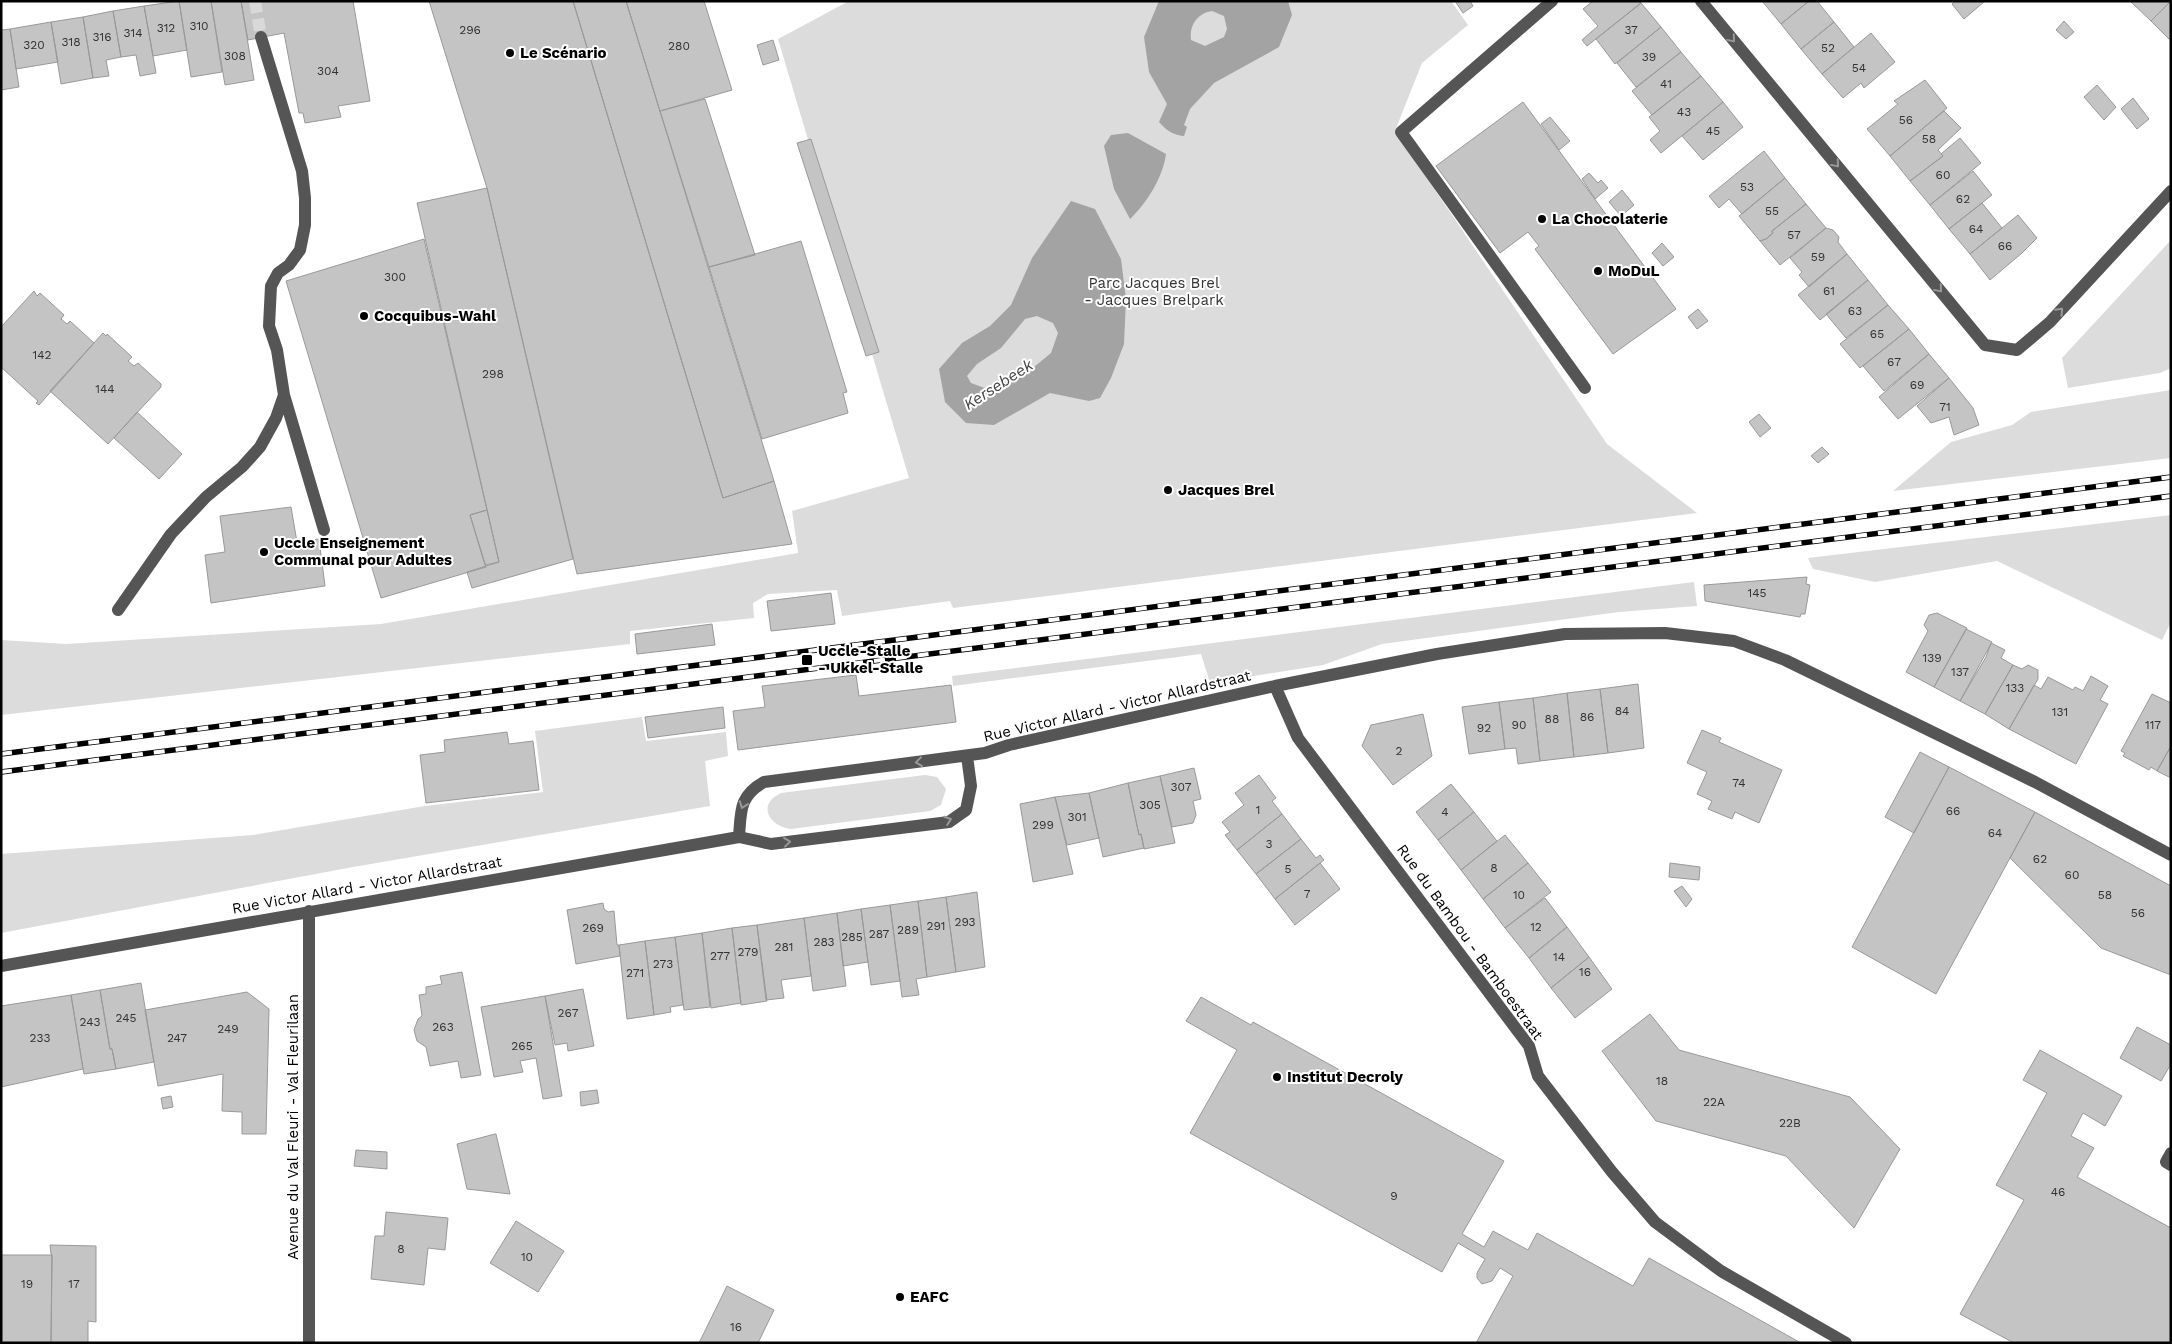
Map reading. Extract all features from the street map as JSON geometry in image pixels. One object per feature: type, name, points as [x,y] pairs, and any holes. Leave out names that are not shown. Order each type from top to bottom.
[{"type":"street","points":[[1552,1],[1401,132],[1586,388]]},
{"type":"street","points":[[1701,1],[1985,345],[2017,350],[2050,322],[2171,191]]},
{"type":"street","points":[[261,37],[302,171],[305,198],[305,226],[300,250],[288,265],[278,273],[271,286],[269,326],[277,350],[284,395],[324,530]]},
{"type":"street","points":[[118,610],[171,534],[206,497],[242,466],[260,447],[276,418],[284,395]]},
{"type":"street","name":"Rue Victor Allard - Victor Allardstraat","points":[[739,837],[741,806],[752,788],[764,782],[967,756],[1274,686],[1437,654],[1565,634],[1665,633],[1734,641],[1785,660],[2035,782],[2171,855]]},
{"type":"street","name":"Rue du Bambou - Bamboestraat","points":[[1274,686],[1298,738],[1529,1046],[1538,1076],[1612,1172],[1655,1222],[1721,1271],[1846,1343]]},
{"type":"street","name":"Rue Victor Allard - Victor Allardstraat","points":[[1,966],[739,837],[771,844],[949,822],[966,810],[971,786],[967,756]]},
{"type":"street","name":"Avenue du Val Fleuri - Val Fleurilaan","points":[[309,911],[309,1343]]},
{"type":"street","points":[[2171,1153],[2166,1162],[2171,1164]]},
{"type":"green space","name":"Parc Jacques Brel - Jacques Brelpark","points":[[849,1],[1451,1],[1468,25],[1422,63],[1395,131],[1607,444],[1697,513],[953,608],[950,601],[842,616],[837,590],[768,594],[753,603],[754,618],[630,631],[630,644],[1,715],[1,640],[66,644],[381,624],[798,553],[792,511],[909,478],[778,39]]},
{"type":"green space","points":[[2171,240],[2171,368],[2160,373],[2068,388],[2062,358]]},
{"type":"green space","points":[[2171,390],[2171,458],[1893,491],[1951,442],[2012,425],[2031,412]]},
{"type":"green space","points":[[2171,515],[2171,622],[2162,640],[1997,561],[1875,582],[1813,569],[1808,558]]},
{"type":"green space","points":[[1694,582],[1697,606],[1619,612],[1382,644],[1323,665],[1210,683],[1201,654],[953,686],[952,676]]},
{"type":"green space","points":[[642,717],[646,741],[726,732],[728,756],[705,761],[710,806],[353,867],[1,933],[1,854],[253,835],[425,806],[543,792],[535,731]]},
{"type":"green space","points":[[925,775],[937,777],[946,789],[941,805],[930,811],[791,829],[776,824],[768,814],[769,803],[781,793]]},
{"type":"shaded area","points":[[1159,1],[1288,1],[1292,15],[1279,47],[1214,83],[1190,109],[1184,125],[1187,127],[1184,136],[1170,132],[1159,122],[1167,104],[1149,72],[1144,37]],"holes":[[[1212,11],[1224,16],[1227,29],[1224,37],[1205,46],[1191,40],[1191,29],[1203,14]]]},
{"type":"shaded area","points":[[1128,133],[1166,154],[1158,180],[1142,205],[1130,219],[1114,189],[1104,146],[1111,135]]},
{"type":"shaded area","points":[[1071,201],[1095,209],[1121,259],[1126,299],[1124,344],[1111,378],[1100,398],[1089,401],[1050,393],[994,425],[966,423],[945,402],[939,369],[962,343],[990,326],[1011,305],[1032,258]],"holes":[[[1037,316],[1053,323],[1058,333],[1051,353],[1028,372],[990,390],[971,383],[967,376],[977,364],[1001,348],[1025,319]]]},
{"type":"building","points":[[179,1],[211,1],[222,72],[191,77]]},
{"type":"building","points":[[179,1],[187,50],[153,56],[144,6]]},
{"type":"building","points":[[211,1],[241,1],[254,80],[225,85]]},
{"type":"building","points":[[241,1],[353,1],[370,101],[338,106],[341,117],[305,123],[303,113],[299,113],[284,33],[248,40]]},
{"type":"building","points":[[429,1],[573,1],[723,498],[774,481],[792,544],[577,574],[487,188]]},
{"type":"building","points":[[573,1],[626,1],[774,481],[723,498]]},
{"type":"building","points":[[626,1],[704,1],[732,90],[660,111]]},
{"type":"building","points":[[1455,1],[1470,1],[1473,6],[1463,13]]},
{"type":"building","points":[[1593,1],[1639,1],[1641,3],[1587,46],[1582,40],[1598,26],[1583,9]]},
{"type":"building","points":[[1762,1],[1809,1],[1781,24]]},
{"type":"building","points":[[1809,1],[1817,1],[1834,22],[1801,49],[1781,24]]},
{"type":"building","points":[[1956,1],[1985,1],[1964,19],[1952,4]]},
{"type":"building","points":[[2130,1],[2171,1],[2151,21]]},
{"type":"building","points":[[2171,1],[2171,41],[2151,21]]},
{"type":"building","points":[[1641,3],[1661,27],[1615,64],[1596,39]]},
{"type":"building","points":[[144,6],[156,73],[140,76],[136,55],[121,57],[113,11]]},
{"type":"building","points":[[113,11],[121,57],[106,60],[109,76],[93,78],[83,17]]},
{"type":"building","points":[[83,17],[93,78],[61,84],[51,22]]},
{"type":"building","points":[[2064,21],[2074,32],[2066,39],[2056,30]]},
{"type":"building","points":[[51,22],[58,62],[16,69],[10,29]]},
{"type":"building","points":[[1834,22],[1854,47],[1822,74],[1801,49]]},
{"type":"building","points":[[1661,27],[1681,52],[1636,87],[1617,63]]},
{"type":"building","points":[[10,29],[19,87],[1,90],[1,30]]},
{"type":"building","points":[[1871,33],[1895,62],[1864,88],[1861,83],[1843,98],[1822,74]]},
{"type":"building","points":[[773,40],[779,60],[763,65],[757,45]]},
{"type":"building","points":[[1681,52],[1701,76],[1652,115],[1632,91]]},
{"type":"building","points":[[1701,76],[1723,102],[1661,153],[1650,140],[1660,131],[1649,117]]},
{"type":"building","points":[[1925,80],[1947,108],[1890,156],[1867,129],[1898,104],[1894,101]]},
{"type":"building","points":[[2097,85],[2116,107],[2104,120],[2084,97]]},
{"type":"building","points":[[2133,98],[2149,119],[2137,129],[2121,109]]},
{"type":"building","points":[[705,99],[755,255],[709,267],[660,111]]},
{"type":"building","name":"La Chocolaterie","points":[[1523,102],[1676,309],[1613,354],[1535,249],[1539,246],[1528,232],[1500,253],[1436,166]]},
{"type":"building","points":[[1723,102],[1743,127],[1703,160],[1682,136]]},
{"type":"building","points":[[1944,111],[1961,128],[1938,150],[1943,156],[1910,181],[1890,156]]},
{"type":"building","points":[[1550,117],[1570,141],[1559,150],[1541,124]]},
{"type":"building","points":[[1960,138],[1981,163],[1930,205],[1910,181],[1943,156],[1941,154]]},
{"type":"building","points":[[811,139],[879,352],[866,356],[797,143]]},
{"type":"building","points":[[1764,151],[1785,178],[1742,214],[1729,199],[1719,208],[1709,196]]},
{"type":"building","points":[[1973,171],[1992,195],[1949,229],[1930,205]]},
{"type":"building","points":[[1589,173],[1598,183],[1601,180],[1608,188],[1595,199],[1582,179]]},
{"type":"building","points":[[1785,178],[1806,204],[1772,231],[1773,233],[1766,239],[1760,241],[1739,216]]},
{"type":"building","points":[[487,188],[573,559],[472,588],[467,572],[499,562],[417,203]]},
{"type":"building","points":[[1622,190],[1634,205],[1621,216],[1609,202]]},
{"type":"building","points":[[1982,203],[2002,228],[1970,254],[1949,229]]},
{"type":"building","points":[[1806,204],[1826,228],[1780,265],[1760,241],[1766,239],[1773,233],[1772,231]]},
{"type":"building","points":[[2018,215],[2037,238],[1990,280],[1970,254]]},
{"type":"building","points":[[1826,228],[1833,230],[1839,237],[1838,242],[1847,254],[1809,287],[1799,275],[1802,272],[1790,258]]},
{"type":"building","points":[[424,239],[487,510],[470,515],[486,567],[381,598],[286,281]]},
{"type":"building","points":[[801,241],[847,392],[843,393],[848,413],[762,439],[709,267]]},
{"type":"building","points":[[1662,243],[1674,257],[1663,266],[1652,253]]},
{"type":"building","points":[[1847,254],[1868,280],[1820,320],[1798,295]]},
{"type":"building","points":[[1868,280],[1888,305],[1846,338],[1826,314]]},
{"type":"building","points":[[34,291],[37,296],[40,293],[64,315],[61,319],[67,324],[70,321],[94,343],[39,405],[36,403],[38,401],[1,367],[1,327]]},
{"type":"building","points":[[1888,305],[1909,329],[1860,368],[1840,344]]},
{"type":"building","points":[[1698,309],[1708,321],[1697,329],[1688,317]]},
{"type":"building","points":[[1909,329],[1929,354],[1884,391],[1863,366]]},
{"type":"building","points":[[103,333],[106,336],[107,334],[132,357],[128,361],[134,366],[138,363],[161,384],[161,387],[108,444],[50,391]]},
{"type":"building","points":[[1929,354],[1949,378],[1898,419],[1879,397]]},
{"type":"building","points":[[1949,378],[1973,408],[1979,425],[1954,435],[1949,417],[1931,423],[1917,406]]},
{"type":"building","points":[[137,412],[182,454],[159,479],[114,438]]},
{"type":"building","points":[[1759,414],[1771,428],[1760,437],[1749,422]]},
{"type":"building","points":[[1822,447],[1829,454],[1818,463],[1811,456]]},
{"type":"building","points":[[291,507],[297,542],[319,539],[325,586],[211,603],[205,555],[225,552],[220,516]]},
{"type":"building","points":[[487,510],[499,562],[485,565],[470,515]]},
{"type":"building","points":[[1807,577],[1806,584],[1810,585],[1805,614],[1801,614],[1800,617],[1705,601],[1704,585]]},
{"type":"building","points":[[831,593],[835,624],[771,631],[767,601]]},
{"type":"building","points":[[1937,613],[1967,628],[1934,687],[1906,672],[1928,631],[1924,625],[1929,615]]},
{"type":"building","points":[[712,624],[715,645],[637,654],[635,634]]},
{"type":"building","points":[[1966,629],[1992,642],[1960,701],[1934,687]]},
{"type":"building","points":[[1991,643],[2005,650],[2001,658],[2013,665],[1985,714],[1960,701],[1986,657]]},
{"type":"building","points":[[2013,665],[2022,669],[2028,665],[2038,670],[2038,679],[2009,729],[1985,714]]},
{"type":"building","points":[[856,675],[859,696],[951,685],[956,722],[738,750],[733,711],[765,707],[762,686]]},
{"type":"building","points":[[2091,676],[2108,686],[2100,700],[2108,704],[2076,764],[2009,729],[2034,685],[2041,689],[2048,677],[2073,690],[2075,687],[2083,691]]},
{"type":"building","points":[[1638,684],[1644,748],[1608,753],[1600,689]]},
{"type":"building","points":[[1600,689],[1608,753],[1574,757],[1567,693]]},
{"type":"building","points":[[1567,693],[1574,757],[1540,761],[1533,698]]},
{"type":"building","points":[[2152,694],[2171,703],[2171,746],[2157,771],[2151,767],[2149,770],[2123,756],[2125,753],[2121,751]]},
{"type":"building","points":[[1533,698],[1540,761],[1518,764],[1516,748],[1505,749],[1499,702]]},
{"type":"building","points":[[1499,702],[1505,749],[1469,754],[1462,707]]},
{"type":"building","points":[[723,707],[725,728],[648,738],[645,717]]},
{"type":"building","points":[[1423,714],[1432,756],[1393,785],[1362,746],[1371,725]]},
{"type":"building","points":[[1702,730],[1721,738],[1719,742],[1782,770],[1759,823],[1735,812],[1732,819],[1708,809],[1712,801],[1697,794],[1707,772],[1687,763]]},
{"type":"building","points":[[507,732],[509,744],[533,741],[539,790],[426,803],[420,755],[445,752],[444,740]]},
{"type":"building","points":[[2171,746],[2171,778],[2157,771]]},
{"type":"building","points":[[1920,752],[1949,767],[1914,833],[1885,817]]},
{"type":"building","points":[[1949,767],[2035,812],[1936,994],[1852,947]]},
{"type":"building","points":[[1194,768],[1201,799],[1193,801],[1196,815],[1193,823],[1172,827],[1160,776]]},
{"type":"building","points":[[1259,775],[1276,798],[1272,801],[1282,814],[1237,850],[1225,835],[1230,832],[1222,822],[1244,805],[1235,793]]},
{"type":"building","points":[[1160,776],[1175,843],[1144,849],[1141,834],[1139,835],[1128,783]]},
{"type":"building","points":[[1128,783],[1139,835],[1141,834],[1144,848],[1103,857],[1089,793]]},
{"type":"building","points":[[1451,784],[1474,812],[1438,840],[1416,812]]},
{"type":"building","points":[[1089,793],[1099,838],[1067,845],[1055,797]]},
{"type":"building","points":[[1055,797],[1073,874],[1033,882],[1020,804]]},
{"type":"building","points":[[1474,812],[1497,841],[1461,870],[1438,840]]},
{"type":"building","points":[[2035,812],[2171,886],[2171,975],[2101,948],[2010,858]]},
{"type":"building","points":[[1282,814],[1301,839],[1256,874],[1237,850]]},
{"type":"building","points":[[1505,835],[1528,863],[1483,899],[1461,870]]},
{"type":"building","points":[[1301,839],[1316,858],[1320,855],[1324,860],[1275,899],[1256,874]]},
{"type":"building","points":[[1320,863],[1340,889],[1295,925],[1275,899]]},
{"type":"building","points":[[1528,863],[1551,892],[1505,928],[1483,899]]},
{"type":"building","points":[[1670,863],[1700,867],[1699,880],[1669,877]]},
{"type":"building","points":[[1682,886],[1692,899],[1686,907],[1674,891]]},
{"type":"building","points":[[977,892],[985,967],[956,972],[946,897]]},
{"type":"building","points":[[946,897],[956,972],[927,977],[918,901]]},
{"type":"building","points":[[1545,898],[1567,927],[1529,958],[1505,928]]},
{"type":"building","points":[[918,901],[927,977],[916,979],[919,995],[902,997],[890,905]]},
{"type":"building","points":[[603,903],[604,909],[608,912],[614,911],[617,945],[619,945],[620,956],[576,964],[567,910]]},
{"type":"building","points":[[890,905],[900,981],[871,985],[861,909]]},
{"type":"building","points":[[861,909],[868,962],[843,966],[837,913]]},
{"type":"building","points":[[837,913],[846,986],[813,991],[804,918]]},
{"type":"building","points":[[804,918],[811,976],[781,980],[784,998],[766,1000],[757,925]]},
{"type":"building","points":[[757,925],[767,1001],[741,1005],[732,928]]},
{"type":"building","points":[[1567,927],[1589,957],[1551,988],[1529,958]]},
{"type":"building","points":[[732,928],[741,1003],[711,1008],[702,933]]},
{"type":"building","points":[[702,933],[710,1007],[684,1010],[675,937]]},
{"type":"building","points":[[675,937],[683,1005],[670,1007],[671,1012],[654,1015],[645,941]]},
{"type":"building","points":[[645,941],[654,1015],[627,1019],[619,945]]},
{"type":"building","points":[[1589,957],[1612,989],[1575,1018],[1551,988]]},
{"type":"building","points":[[462,972],[481,1075],[461,1078],[458,1061],[430,1066],[426,1047],[417,1041],[414,1030],[418,1019],[422,1016],[419,995],[426,994],[426,987],[442,984],[440,976]]},
{"type":"building","points":[[141,983],[154,1062],[116,1069],[112,1049],[110,1049],[100,990]]},
{"type":"building","points":[[583,989],[594,1046],[568,1051],[567,1043],[555,1045],[545,996]]},
{"type":"building","points":[[100,990],[110,1049],[112,1049],[116,1069],[84,1074],[71,995]]},
{"type":"building","points":[[247,992],[269,1009],[266,1134],[242,1134],[242,1112],[222,1111],[223,1074],[158,1086],[145,1010]]},
{"type":"building","points":[[71,995],[83,1069],[1,1087],[1,1006]]},
{"type":"building","points":[[545,996],[562,1096],[543,1099],[536,1058],[520,1061],[523,1072],[494,1077],[481,1007]]},
{"type":"building","points":[[1201,997],[1251,1025],[1253,1022],[1504,1161],[1462,1234],[1484,1247],[1493,1231],[1528,1250],[1537,1233],[1633,1286],[1649,1258],[1801,1343],[1476,1343],[1513,1276],[1500,1268],[1492,1281],[1482,1284],[1477,1278],[1477,1273],[1485,1259],[1458,1243],[1442,1272],[1190,1133],[1237,1050],[1186,1021]]},
{"type":"building","points":[[1650,1014],[1679,1050],[1850,1097],[1900,1149],[1854,1228],[1786,1156],[1656,1121],[1602,1051]]},
{"type":"building","points":[[2137,1027],[2171,1045],[2171,1064],[2161,1081],[2120,1058]]},
{"type":"building","points":[[2040,1050],[2122,1096],[2105,1126],[2083,1113],[2071,1136],[2094,1148],[2077,1177],[2171,1228],[2171,1343],[2014,1343],[1960,1314],[2024,1200],[1996,1185],[2047,1093],[2023,1080]]},
{"type":"building","points":[[597,1090],[599,1103],[581,1106],[580,1092]]},
{"type":"building","points":[[171,1096],[173,1107],[163,1109],[161,1098]]},
{"type":"building","points":[[496,1134],[510,1194],[467,1189],[457,1144]]},
{"type":"building","points":[[356,1150],[387,1152],[387,1169],[354,1166]]},
{"type":"building","points":[[386,1212],[448,1218],[445,1250],[428,1248],[424,1285],[371,1279],[375,1236],[384,1236]]},
{"type":"building","points":[[516,1221],[564,1251],[538,1292],[490,1263]]},
{"type":"building","points":[[50,1245],[96,1246],[96,1322],[88,1321],[88,1343],[51,1343],[52,1255]]},
{"type":"building","points":[[1,1255],[52,1255],[51,1343],[1,1343]]},
{"type":"building","points":[[727,1286],[774,1310],[758,1343],[699,1343]]},
{"type":"tunnel","points":[[255,1],[261,37]]},
{"type":"railway","points":[[1,754],[2171,477]]},
{"type":"railway","points":[[1,772],[2171,496]]},
{"type":"place","name":"Le Scénario","points":[[510,53]]},
{"type":"place","name":"La Chocolaterie","points":[[1542,219]]},
{"type":"place","name":"MoDuL","points":[[1598,271]]},
{"type":"place","name":"Cocquibus-Wahl","points":[[364,316]]},
{"type":"place","name":"Jacques Brel","points":[[1168,490]]},
{"type":"place","name":"Uccle Enseignement Communal pour Adultes","points":[[264,552]]},
{"type":"place","name":"Uccle-Stalle - Ukkel-Stalle","points":[[807,660]]},
{"type":"place","name":"Institut Decroly","points":[[1277,1077]]},
{"type":"place","name":"EAFC","points":[[900,1297]]},
{"type":"water label","name":"Kersebeek","points":[[998,384]]}]
